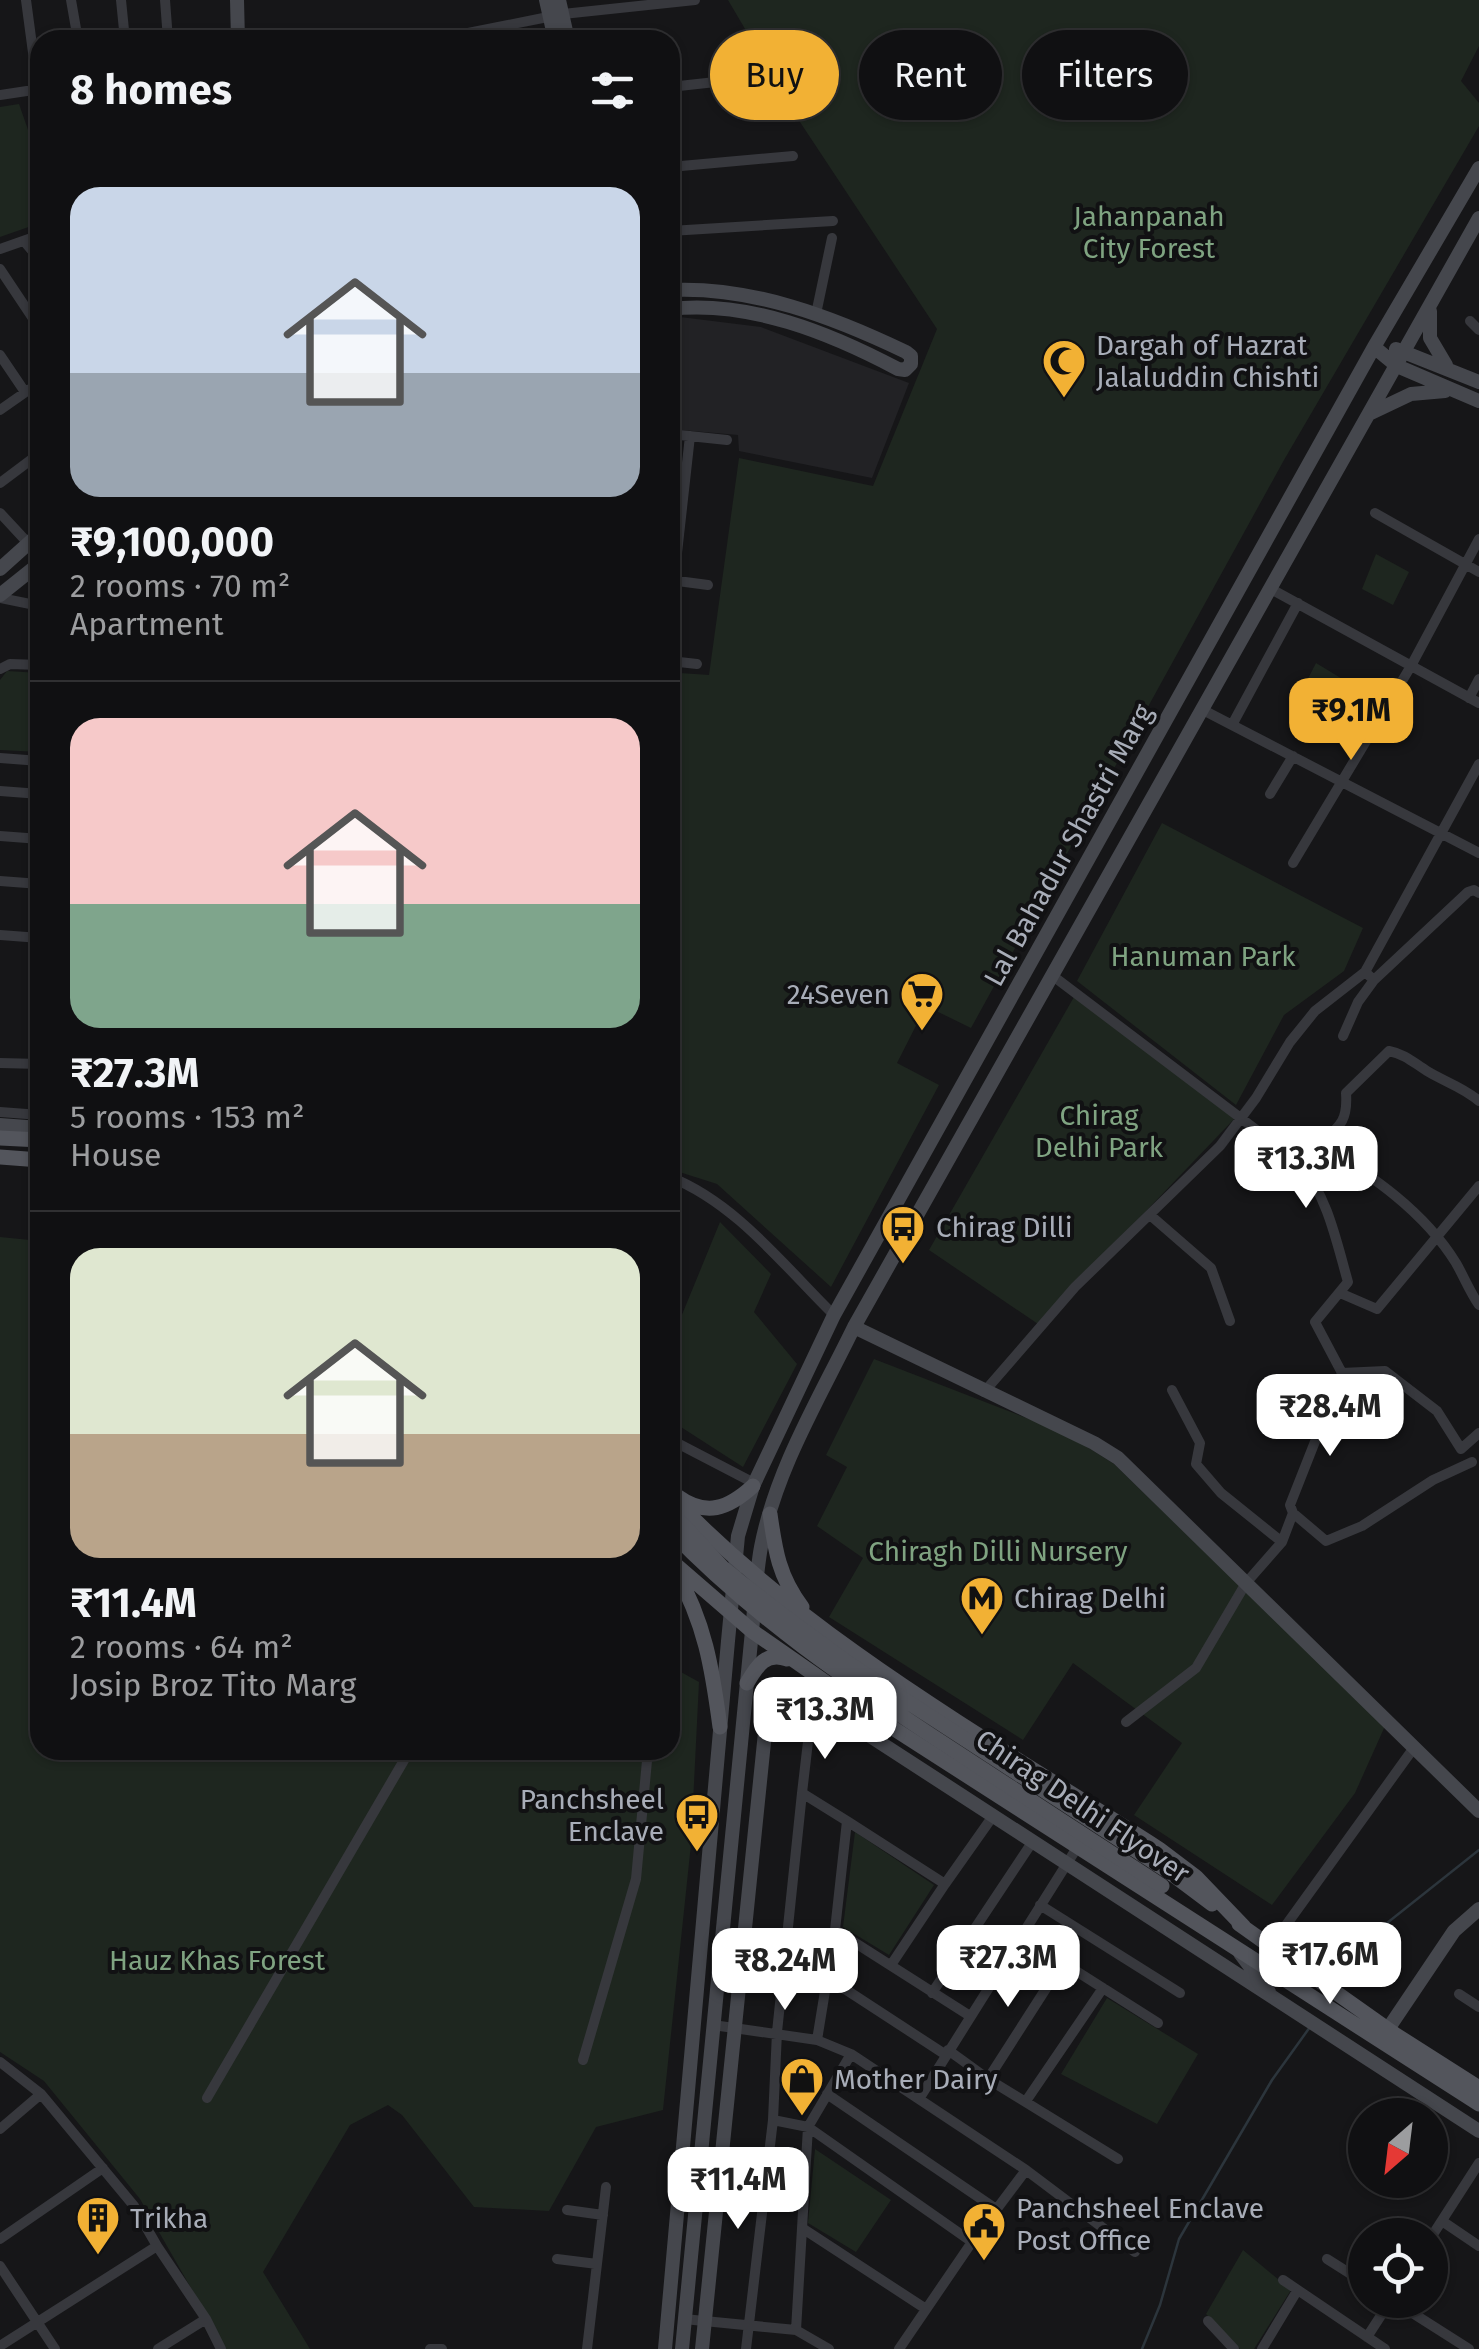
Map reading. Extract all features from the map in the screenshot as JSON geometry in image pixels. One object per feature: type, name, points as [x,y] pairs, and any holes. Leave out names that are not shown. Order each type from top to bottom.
[{"type":"main road","points":[[238,30],[239,0]]},
{"type":"main road","points":[[546,0],[558,10]]},
{"type":"main road","name":"Lal Bahadur Shastri Marg","points":[[665,2349],[738,1536],[754,1484],[834,1315],[1374,347],[1479,168]]},
{"type":"main road","name":"Lal Bahadur Shastri Marg","points":[[682,2349],[757,1580],[770,1514],[798,1440],[854,1327],[1479,218]]},
{"type":"main road","points":[[680,291],[770,300],[816,314],[906,352],[911,356],[911,364],[905,370],[898,369],[854,346],[770,318],[728,310],[680,308]]},
{"type":"main road","points":[[1438,294],[1429,316],[1430,338],[1441,359],[1459,373]]},
{"type":"main road","points":[[1374,347],[1404,350],[1479,382]]},
{"type":"main road","points":[[1374,347],[1398,366],[1479,401]]},
{"type":"main road","points":[[1371,412],[1411,394],[1456,391]]},
{"type":"main road","points":[[0,569],[30,540]]},
{"type":"main road","points":[[0,597],[30,569]]},
{"type":"main road","points":[[0,1125],[30,1127]]},
{"type":"main road","points":[[0,1138],[30,1140]]},
{"type":"main road","points":[[0,1158],[30,1160]]},
{"type":"main road","points":[[854,1327],[1118,1458],[1479,1811]]},
{"type":"main road","points":[[680,1499],[690,1505],[720,1509],[732,1504],[754,1484]]},
{"type":"main road","points":[[680,1503],[757,1580],[852,1652],[1159,1848],[1196,1877],[1244,1928],[1479,2104]]},
{"type":"main road","points":[[770,1514],[778,1566],[788,1588],[818,1626]]},
{"type":"main road","name":"Chirag Delhi Flyover","points":[[680,1522],[724,1568],[821,1643],[1167,1880],[1282,1975]]},
{"type":"main road","name":"Chirag Delhi Flyover","points":[[680,1540],[716,1578],[771,1625],[840,1675],[1244,1928]]},
{"type":"main road","points":[[680,1570],[752,1631],[950,1764],[1235,1947],[1479,2088]]},
{"type":"main road","points":[[680,1579],[693,1602],[710,1653],[720,1727]]},
{"type":"main road","points":[[747,1683],[759,1664],[768,1658],[779,1656],[796,1662]]},
{"type":"main road","points":[[702,2349],[768,1708],[778,1696],[812,1699],[1479,2131]]},
{"type":"main road","points":[[950,1764],[973,1729]]},
{"type":"main road","points":[[1388,2035],[1454,1931],[1479,1908]]},
{"type":"main road","points":[[1388,2035],[1454,1941],[1479,1916]]},
{"type":"main road","points":[[1235,1947],[1273,1996]]},
{"type":"street","points":[[26,0],[30,30]]},
{"type":"street","points":[[71,0],[76,30]]},
{"type":"street","points":[[120,0],[124,30]]},
{"type":"street","points":[[165,0],[167,30]]},
{"type":"street","points":[[475,30],[558,10],[695,0]]},
{"type":"street","points":[[680,87],[710,83]]},
{"type":"street","points":[[0,95],[30,91]]},
{"type":"street","points":[[680,166],[793,156]]},
{"type":"street","points":[[680,230],[833,220]]},
{"type":"street","points":[[816,314],[832,238]]},
{"type":"street","points":[[0,249],[30,239]]},
{"type":"street","points":[[24,241],[30,248]]},
{"type":"street","points":[[0,268],[30,314]]},
{"type":"street","points":[[0,355],[25,392]]},
{"type":"street","points":[[0,410],[30,389]]},
{"type":"street","points":[[680,435],[727,440]]},
{"type":"street","points":[[680,516],[690,436]]},
{"type":"street","points":[[0,483],[30,460]]},
{"type":"street","points":[[1374,512],[1479,572]]},
{"type":"street","points":[[0,513],[30,548]]},
{"type":"street","points":[[1293,863],[1411,666],[1479,539]]},
{"type":"street","points":[[680,581],[708,584]]},
{"type":"street","points":[[1271,589],[1474,700],[1479,679]]},
{"type":"street","points":[[0,597],[30,604]]},
{"type":"street","points":[[1232,725],[1298,603]]},
{"type":"street","points":[[680,663],[698,664]]},
{"type":"street","points":[[0,668],[30,665]]},
{"type":"street","points":[[1203,710],[1479,853]]},
{"type":"street","points":[[1270,794],[1293,756]]},
{"type":"street","points":[[0,758],[30,760]]},
{"type":"street","points":[[1343,1036],[1439,832],[1479,764]]},
{"type":"street","points":[[0,791],[30,793]]},
{"type":"street","points":[[0,836],[30,838]]},
{"type":"street","points":[[0,880],[30,883]]},
{"type":"street","points":[[984,1392],[1075,1287],[1220,1146],[1314,1012],[1370,976],[1468,892],[1479,893]]},
{"type":"street","points":[[0,934],[30,937]]},
{"type":"street","points":[[1053,976],[1300,1163],[1316,1183],[1348,1282],[1315,1322],[1342,1374],[1290,1505],[1293,1513],[1326,1541],[1362,1526],[1433,1480],[1476,1466],[1436,1412],[1385,1371],[1342,1374]]},
{"type":"street","points":[[1300,1163],[1344,1120],[1348,1112],[1346,1093],[1389,1051],[1409,1058],[1479,1101]]},
{"type":"street","points":[[0,1063],[30,1064]]},
{"type":"street","points":[[0,1112],[30,1114]]},
{"type":"street","points":[[1320,1144],[1380,1182],[1436,1236],[1456,1262],[1479,1305]]},
{"type":"street","points":[[680,1181],[728,1210],[834,1315]]},
{"type":"street","points":[[1340,1293],[1377,1309],[1479,1186]]},
{"type":"street","points":[[1150,1215],[1210,1268],[1230,1321]]},
{"type":"street","points":[[1172,1390],[1200,1443],[1196,1464],[1221,1494],[1282,1542]]},
{"type":"street","points":[[1462,1448],[1479,1433]]},
{"type":"street","points":[[680,1445],[754,1484]]},
{"type":"street","points":[[1126,1722],[1196,1668],[1246,1583],[1282,1542],[1293,1513]]},
{"type":"street","points":[[746,2349],[774,2120],[777,2032],[812,1699]]},
{"type":"street","points":[[1271,1946],[1413,1749]]},
{"type":"street","points":[[207,2098],[404,1760]]},
{"type":"street","points":[[584,2060],[636,1879],[647,1760]]},
{"type":"street","points":[[802,1793],[945,1884]]},
{"type":"street","points":[[892,1966],[992,1816]]},
{"type":"street","points":[[817,2040],[847,1821]]},
{"type":"street","points":[[932,1993],[1033,1841]]},
{"type":"street","points":[[918,2099],[1078,1846]]},
{"type":"street","points":[[1040,1905],[1180,1994]]},
{"type":"street","points":[[835,1930],[970,2016]]},
{"type":"street","points":[[1021,1936],[1158,2023]]},
{"type":"street","points":[[988,2078],[1063,1962]]},
{"type":"street","points":[[828,1978],[1118,2159]]},
{"type":"street","points":[[1026,2101],[1103,1988]]},
{"type":"street","points":[[1459,1994],[1479,2008]]},
{"type":"street","points":[[713,2025],[817,2040],[851,2054],[1026,2170],[1135,2252]]},
{"type":"street","points":[[796,2330],[808,2127],[851,2054]]},
{"type":"street","points":[[2,2068],[42,2094],[134,2206],[206,2318],[221,2349]]},
{"type":"street","points":[[0,2129],[42,2094]]},
{"type":"street","points":[[826,2094],[996,2209]]},
{"type":"street","points":[[774,2120],[808,2127],[972,2242]]},
{"type":"street","points":[[1444,2218],[1479,2163]]},
{"type":"street","points":[[0,2238],[103,2168]]},
{"type":"street","points":[[899,2349],[1026,2170]]},
{"type":"street","points":[[587,2349],[606,2187]]},
{"type":"street","points":[[568,2210],[603,2215]]},
{"type":"street","points":[[1448,2225],[1479,2246]]},
{"type":"street","points":[[802,2228],[926,2309]]},
{"type":"street","points":[[0,2346],[157,2246]]},
{"type":"street","points":[[556,2259],[597,2264]]},
{"type":"street","points":[[1327,2259],[1348,2272]]},
{"type":"street","points":[[0,2266],[56,2349]]},
{"type":"street","points":[[1283,2280],[1385,2349]]},
{"type":"street","points":[[1262,2349],[1297,2291]]},
{"type":"street","points":[[158,2349],[206,2318]]},
{"type":"street","points":[[1367,2337],[1379,2318]]},
{"type":"street","points":[[1420,2318],[1469,2349]]},
{"type":"street","points":[[684,2319],[796,2330],[830,2349]]},
{"type":"street","points":[[1208,2321],[1234,2349]]},
{"type":"street","points":[[430,2349],[442,2349]]},
{"type":"shaded area","points":[[680,317],[761,327],[909,383],[872,478],[739,451],[738,435],[680,430]]},
{"type":"green space","name":"Jahanpanah City Forest","points":[[728,0],[1479,0],[1479,46],[1461,81],[1479,103],[1479,126],[1284,460],[971,1028],[926,1006],[897,1063],[939,1085],[831,1287],[717,1184],[680,1172],[680,673],[709,675],[739,458],[873,486],[937,329],[799,120],[839,120],[839,30],[746,30]]},
{"type":"green space","points":[[19,104],[30,135],[30,226],[0,237],[0,107]]},
{"type":"green space","points":[[1376,554],[1409,572],[1393,605],[1362,589]]},
{"type":"green space","points":[[1316,663],[1349,683],[1321,731],[1289,716]]},
{"type":"green space","points":[[7,671],[30,672],[30,752],[0,750],[0,680]]},
{"type":"green space","name":"Hanuman Park","points":[[1162,823],[1363,928],[1344,971],[1284,1015],[1236,1105],[1077,981]]},
{"type":"green space","name":"Chirag Delhi Park","points":[[1074,997],[1236,1117],[1038,1324],[929,1250]]},
{"type":"green space","points":[[720,1222],[771,1274],[754,1312],[797,1364],[743,1467],[680,1426],[680,1320]]},
{"type":"green space","name":"Hauz Khas Forest","points":[[0,1237],[30,1240],[30,1760],[680,1760],[680,1672],[699,1682],[691,1844],[663,2110],[596,2127],[549,2211],[474,2207],[402,2115],[388,2105],[350,2125],[263,2272],[310,2349],[226,2349],[140,2199],[44,2081],[0,2052]]},
{"type":"green space","name":"Chiragh Dilli Nursery","points":[[874,1359],[1065,1433],[1114,1464],[1385,1726],[1355,1793],[1272,1905],[1134,1815],[1182,1743],[1073,1663],[1023,1740],[829,1617],[863,1558],[817,1526],[847,1467],[826,1455]]},
{"type":"green space","points":[[855,1832],[934,1885],[889,1955],[843,1927]]},
{"type":"green space","points":[[1107,1998],[1198,2054],[1157,2124],[1061,2074]]},
{"type":"green space","points":[[815,2149],[891,2200],[856,2252],[808,2223]]},
{"type":"green space","points":[[1243,2250],[1291,2290],[1254,2349],[1240,2349],[1206,2314]]},
{"type":"waterway","points":[[1338,1988],[1382,1927],[1479,1850]]},
{"type":"waterway","points":[[1142,2349],[1160,2305],[1179,2239],[1272,2080],[1310,2027]]},
{"type":"place","name":"Dargah of Hazrat Jalaluddin Chishti","points":[[1064,399]]},
{"type":"place","name":"24Seven","points":[[922,1032]]},
{"type":"place","name":"Chirag Dilli","points":[[903,1265]]},
{"type":"place","name":"Chirag Delhi","points":[[982,1636]]},
{"type":"place","name":"Panchsheel Enclave","points":[[697,1853]]},
{"type":"place","name":"Mother Dairy","points":[[802,2117]]},
{"type":"place","name":"Trikha","points":[[98,2256]]},
{"type":"place","name":"Panchsheel Enclave Post Office","points":[[984,2262]]}]
